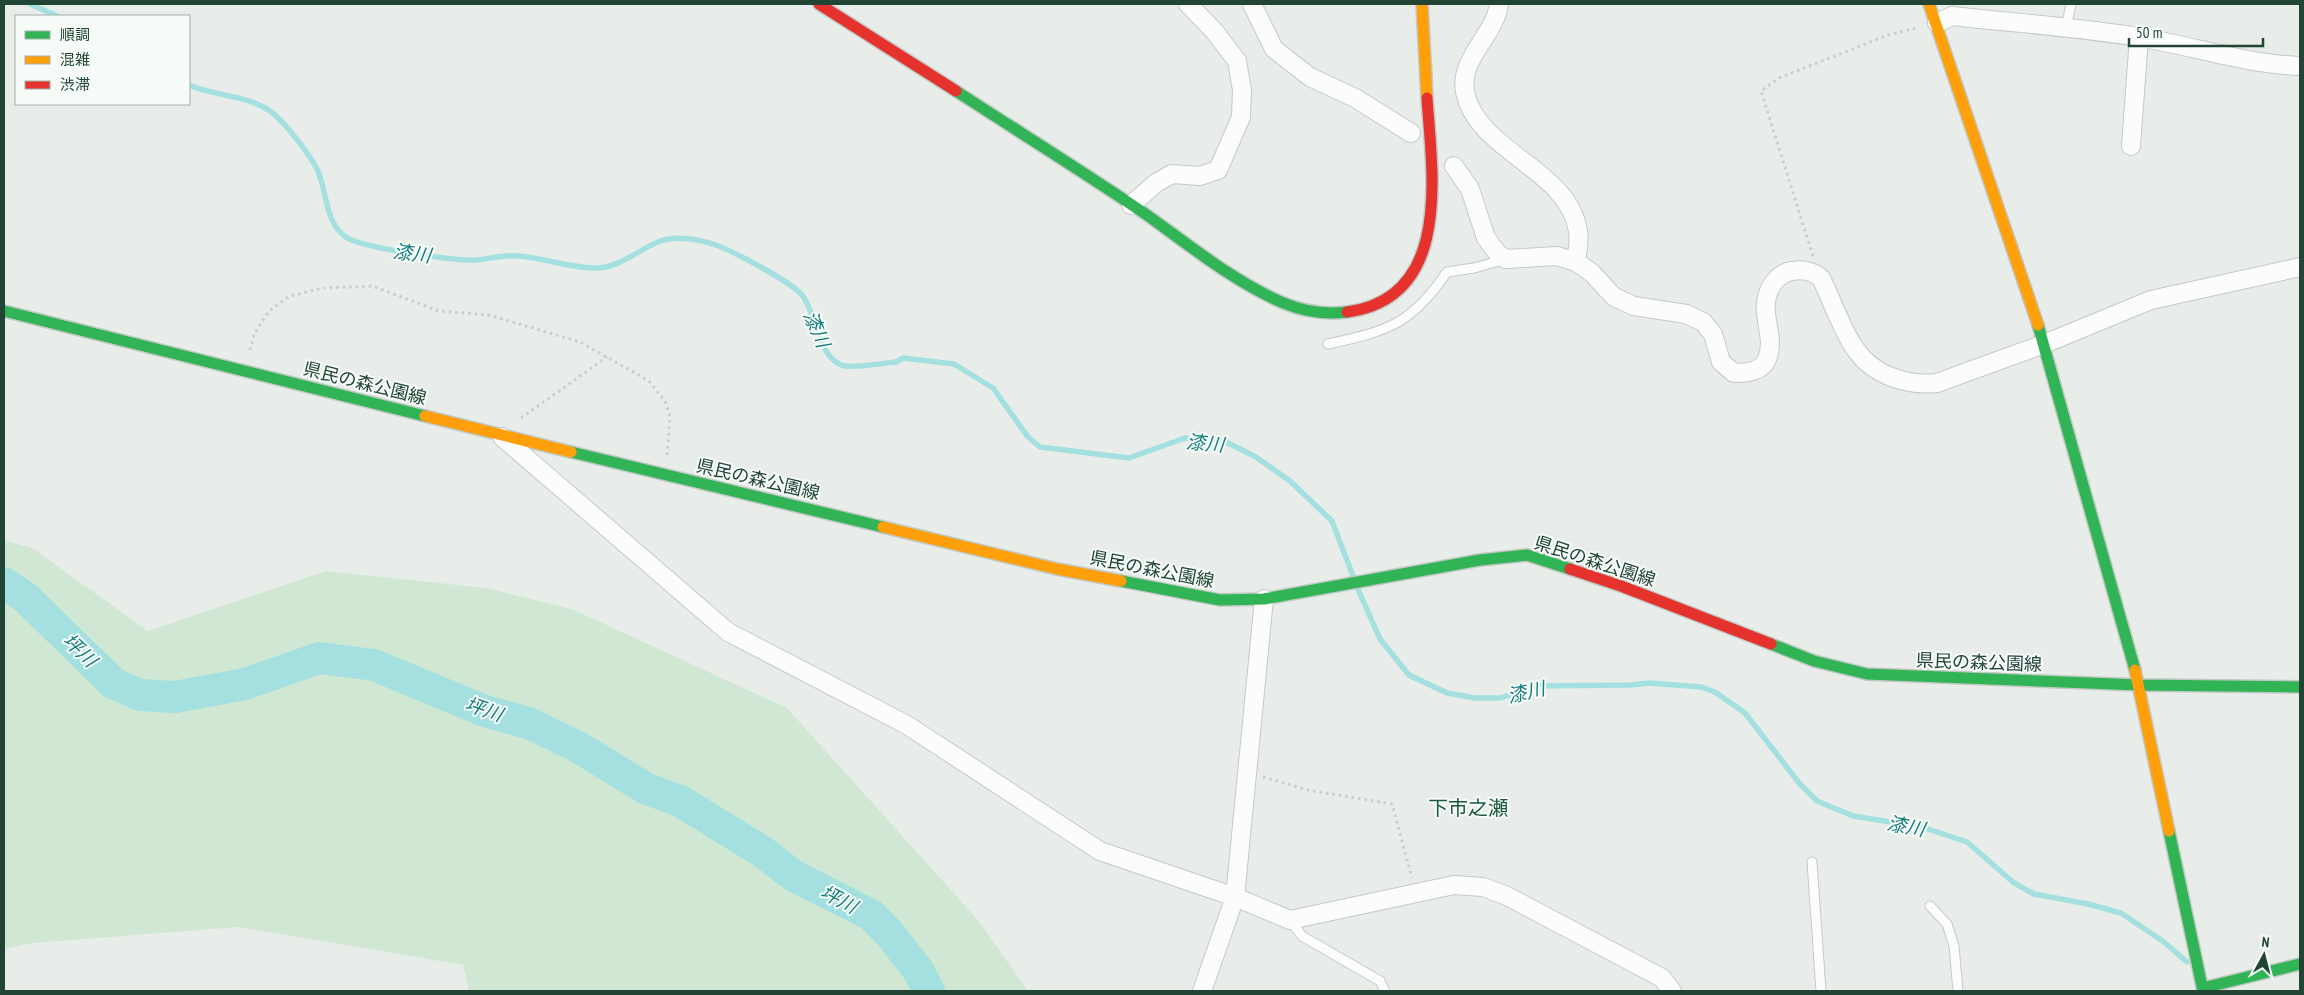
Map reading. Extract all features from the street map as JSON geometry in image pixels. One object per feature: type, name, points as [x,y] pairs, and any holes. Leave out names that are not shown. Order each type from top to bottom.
[{"type":"main road","points":[[819,4],[1131,205],[1256,291],[1286,304],[1312,312],[1338,312],[1380,303],[1398,290],[1411,274],[1422,253],[1429,224],[1433,193],[1433,159],[1422,4]]},
{"type":"main road","points":[[1929,4],[1948,14],[2044,344],[2139,685],[2198,990],[2300,964]]},
{"type":"main road","name":"県民の森公園線","points":[[4,311],[498,434],[1057,568],[1220,600],[1264,600],[1400,573],[1480,560],[1527,555],[1621,586],[1814,661],[1867,674],[2139,685],[2300,687]]},
{"type":"street","points":[[1131,205],[1156,183],[1172,174],[1200,176],[1218,170],[1241,117],[1242,90],[1237,62],[1215,32],[1188,4]]},
{"type":"street","points":[[1252,4],[1274,48],[1310,77],[1355,98],[1411,133]]},
{"type":"street","points":[[1499,4],[1466,73],[1465,91],[1474,116],[1492,134],[1556,188],[1571,210],[1578,232],[1576,262]]},
{"type":"street","points":[[1948,14],[2139,37],[2269,65],[2300,66]]},
{"type":"street","points":[[2131,146],[2139,37]]},
{"type":"street","points":[[1454,166],[1470,189],[1486,238],[1498,254],[1506,259],[1557,256],[1576,262],[1592,273],[1614,297],[1634,306],[1686,314],[1703,322],[1713,334],[1721,362],[1734,373],[1748,373],[1762,367],[1768,359],[1770,347],[1765,298],[1779,277],[1790,271],[1813,272],[1820,278],[1856,350],[1866,361],[1885,374],[1908,383],[1920,385],[1938,383],[2044,344],[2151,300],[2300,267]]},
{"type":"street","points":[[498,434],[728,632],[907,725],[1100,851],[1235,897],[1290,920],[1454,885],[1484,887],[1507,896],[1662,978],[1672,991]]},
{"type":"street","points":[[1202,991],[1235,897],[1264,600]]},
{"type":"lane","points":[[2066,28],[2071,4]]},
{"type":"lane","points":[[1328,344],[1363,337],[1391,327],[1414,313],[1431,297],[1447,272],[1474,268],[1506,259]]},
{"type":"lane","points":[[1812,862],[1821,991]]},
{"type":"lane","points":[[1930,906],[1947,924],[1954,946],[1958,991]]},
{"type":"lane","points":[[1290,920],[1302,936],[1380,981],[1385,991]]},
{"type":"path","points":[[1820,278],[1760,91],[1779,78],[1888,35],[1948,14]]},
{"type":"path","points":[[245,370],[254,334],[269,311],[290,296],[323,288],[372,286],[439,311],[489,315],[525,324],[580,342],[649,381],[665,401],[670,417],[665,474]]},
{"type":"path","points":[[498,434],[607,358]]},
{"type":"path","points":[[1247,772],[1308,790],[1392,804],[1416,893]]},
{"type":"green space","points":[[4,540],[32,548],[148,631],[326,571],[486,588],[572,609],[787,708],[978,920],[1028,991],[469,991],[463,965],[239,927],[33,943],[4,949]]},
{"type":"waterway","name":"漆川","points":[[30,4],[55,15]]},
{"type":"waterway","name":"漆川","points":[[190,85],[251,102],[276,116],[297,139],[318,171],[330,216],[334,224],[346,237],[355,241],[409,253],[465,260],[514,256],[595,268],[620,262],[664,240],[685,238],[713,244],[760,266],[786,282],[802,295],[807,303],[823,346],[836,362],[845,366],[856,366],[896,362],[903,358],[954,364],[993,388],[1028,437],[1040,447],[1129,458],[1185,438],[1228,443],[1256,457],[1290,481],[1332,521],[1353,576]]},
{"type":"waterway","name":"坪川","points":[[4,583],[25,597],[113,683],[140,695],[175,697],[245,684],[319,658],[374,665],[482,710],[531,724],[578,747],[647,789],[680,801],[763,852],[794,876],[871,915],[889,933],[918,970],[929,991]]},
{"type":"waterway","name":"漆川","points":[[1357,587],[1380,639],[1409,675],[1447,693],[1475,698],[1500,698],[1537,686],[1631,685],[1649,683],[1701,687],[1715,692],[1745,713],[1799,783],[1817,801],[1853,816],[1922,827],[1967,842],[2014,883],[2034,894],[2088,904],[2121,913],[2164,942],[2187,962]]},
{"type":"traffic: fast","points":[[956,91],[1121,197],[1210,261],[1245,283],[1281,302],[1297,308],[1322,313],[1347,312]]},
{"type":"traffic: fast","points":[[4,311],[425,416]]},
{"type":"traffic: fast","points":[[2038,325],[2135,670]]},
{"type":"traffic: fast","points":[[571,452],[883,527]]},
{"type":"traffic: fast","points":[[1121,581],[1220,600],[1264,599],[1480,560],[1527,555],[1570,569]]},
{"type":"traffic: fast","points":[[1771,644],[1814,661],[1867,674],[2139,685],[2300,687]]},
{"type":"traffic: fast","points":[[2169,831],[2203,991]]},
{"type":"traffic: fast","points":[[2203,988],[2300,964]]},
{"type":"traffic: slow","points":[[1422,4],[1427,98]]},
{"type":"traffic: slow","points":[[1929,4],[2038,325]]},
{"type":"traffic: slow","points":[[425,416],[571,452]]},
{"type":"traffic: slow","points":[[883,527],[1057,569],[1121,581]]},
{"type":"traffic: slow","points":[[2135,670],[2169,831]]},
{"type":"traffic: jam","points":[[819,4],[956,91]]},
{"type":"traffic: jam","points":[[1347,312],[1381,302],[1405,283],[1420,258],[1429,228],[1432,195],[1432,161],[1427,98]]},
{"type":"traffic: jam","points":[[1570,569],[1621,586],[1771,644]]},
{"type":"district","name":"下市之瀬","points":[[1468,808]]}]
